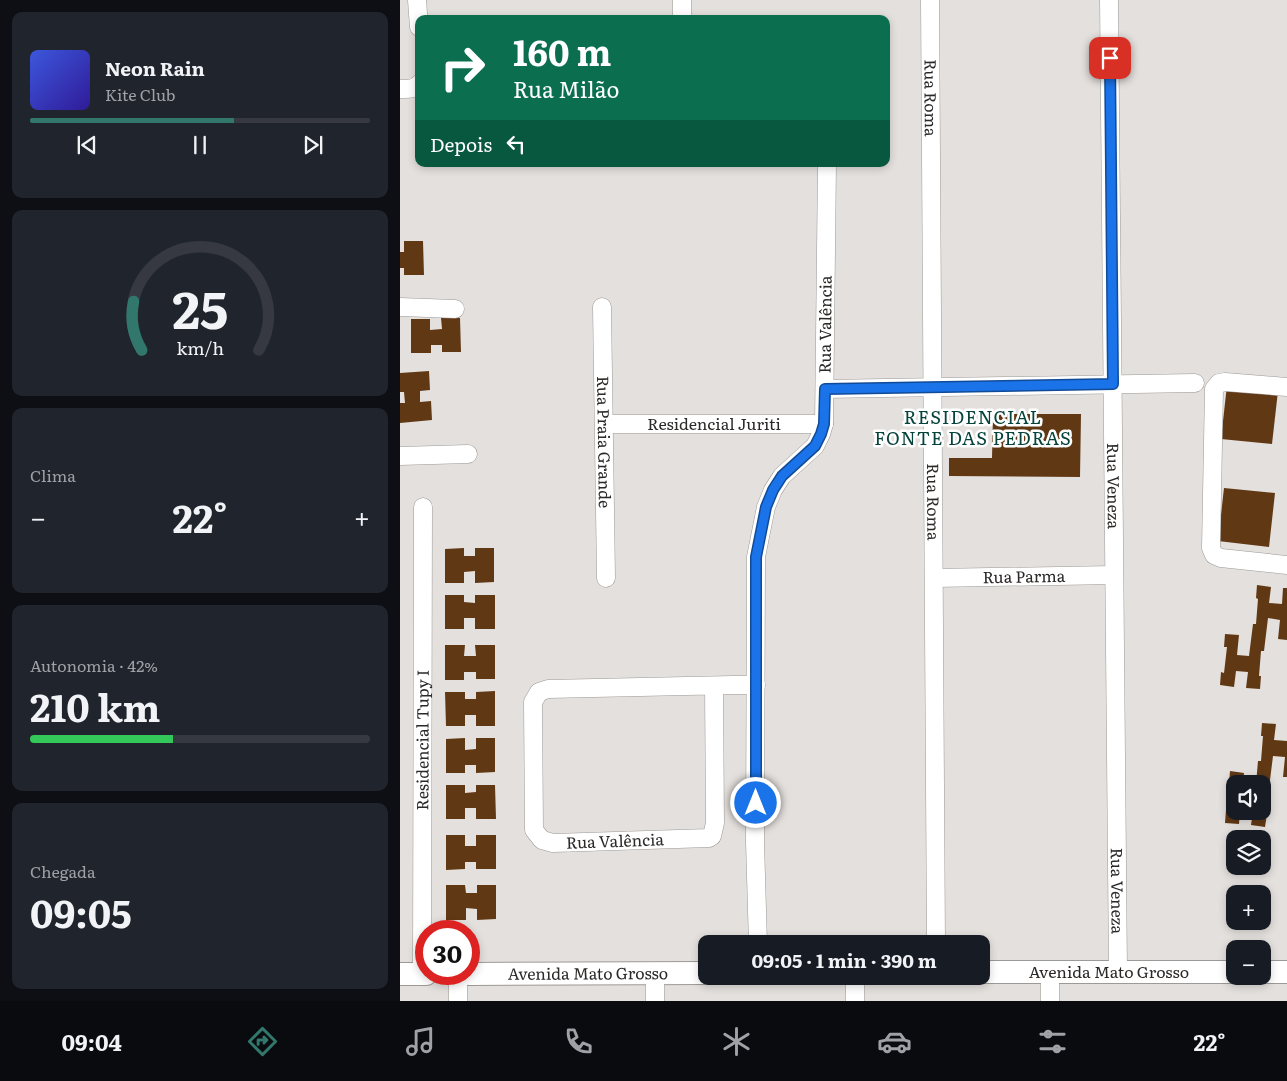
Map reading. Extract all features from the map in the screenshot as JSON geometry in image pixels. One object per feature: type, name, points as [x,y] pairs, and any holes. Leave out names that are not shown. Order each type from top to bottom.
[{"type":"main road","name":"Avenida Mato Grosso","points":[[990,972],[1226,972]]},
{"type":"main road","points":[[1271,972],[1287,972]]},
{"type":"main road","name":"Avenida Mato Grosso","points":[[480,974],[698,973]]},
{"type":"street","points":[[417,0],[418,15]]},
{"type":"street","points":[[682,0],[682,15]]},
{"type":"street","name":"Rua Roma","points":[[930,0],[936,935]]},
{"type":"street","name":"Rua Veneza","points":[[1110,0],[1118,972]]},
{"type":"street","points":[[400,89],[415,87]]},
{"type":"street","name":"Rua Valência","points":[[758,935],[756,557],[766,507],[773,490],[782,476],[815,446],[824,424],[827,167]]},
{"type":"street","points":[[400,307],[455,309]]},
{"type":"street","name":"Rua Praia Grande","points":[[602,307],[606,578]]},
{"type":"street","points":[[1287,387],[1226,382],[1219,383],[1214,388],[1211,548],[1214,555],[1221,558],[1287,565]]},
{"type":"street","points":[[825,389],[1195,383]]},
{"type":"street","name":"Residencial Juriti","points":[[604,424],[824,424]]},
{"type":"street","points":[[400,456],[468,454]]},
{"type":"street","name":"Residencial Tupy I","points":[[417,920],[423,507]]},
{"type":"street","name":"Rua Parma","points":[[934,578],[1114,575]]},
{"type":"street","points":[[714,686],[756,686]]},
{"type":"street","name":"Rua Valência","points":[[714,686],[715,823],[712,836],[709,838],[549,843],[542,840],[534,830],[533,702],[539,692],[548,689],[714,686]]},
{"type":"street","points":[[1050,972],[1050,1001]]},
{"type":"street","points":[[655,973],[655,1001]]},
{"type":"street","points":[[458,985],[458,1001]]},
{"type":"street","points":[[855,985],[855,1001]]},
{"type":"building","points":[[404,241],[423,241],[424,275],[404,275],[404,268],[400,268],[400,252],[404,252]]},
{"type":"building","points":[[441,318],[460,318],[461,352],[442,352],[442,345],[431,345],[431,353],[411,353],[411,319],[430,319],[430,330],[442,329]]},
{"type":"building","points":[[429,371],[430,390],[420,391],[420,402],[431,401],[432,420],[400,423],[400,403],[405,403],[404,392],[400,392],[400,373]]},
{"type":"building","points":[[1227,385],[1278,391],[1272,444],[1221,439]]},
{"type":"building","points":[[993,414],[1081,414],[1080,477],[949,476],[949,458],[992,458]]},
{"type":"building","points":[[1224,488],[1275,493],[1269,547],[1218,541]]},
{"type":"building","points":[[464,548],[464,556],[475,556],[475,548],[494,548],[494,582],[475,583],[475,571],[464,572],[464,583],[445,583],[445,549]]},
{"type":"building","points":[[1257,585],[1271,587],[1269,603],[1282,604],[1283,588],[1287,588],[1287,640],[1278,639],[1280,620],[1268,618],[1264,651],[1261,651],[1260,689],[1246,688],[1248,672],[1236,671],[1234,687],[1220,685],[1221,672],[1224,673],[1227,647],[1224,647],[1225,634],[1239,635],[1237,655],[1249,656],[1253,624],[1256,624]]},
{"type":"building","points":[[445,595],[464,595],[464,602],[475,603],[475,595],[495,595],[495,629],[475,629],[475,618],[464,618],[464,629],[445,629]]},
{"type":"building","points":[[445,645],[465,645],[464,656],[476,656],[475,645],[495,645],[495,679],[476,679],[476,672],[464,672],[464,680],[445,680]]},
{"type":"building","points":[[495,691],[495,726],[476,726],[476,715],[465,715],[465,726],[446,726],[445,692],[465,692],[465,699],[476,699],[476,692]]},
{"type":"building","points":[[1262,723],[1276,724],[1274,740],[1287,741],[1287,777],[1283,777],[1285,757],[1273,756],[1271,775],[1257,775],[1258,761],[1261,761],[1263,736],[1261,736]]},
{"type":"building","points":[[465,738],[465,750],[476,749],[476,738],[495,738],[495,772],[476,773],[476,765],[465,765],[465,773],[446,773],[446,739]]},
{"type":"building","points":[[1230,771],[1244,773],[1244,775],[1230,775]]},
{"type":"building","points":[[446,785],[465,785],[465,793],[476,792],[476,785],[495,785],[496,819],[476,819],[476,808],[465,808],[465,819],[446,819]]},
{"type":"building","points":[[1226,810],[1226,820],[1239,820],[1239,824],[1225,823]]},
{"type":"building","points":[[1252,820],[1266,820],[1265,827],[1251,825]]},
{"type":"building","points":[[446,835],[465,835],[465,846],[476,846],[476,835],[496,835],[496,869],[476,869],[476,862],[465,862],[465,869],[446,870]]},
{"type":"building","points":[[446,885],[465,885],[466,893],[477,893],[477,885],[496,885],[496,919],[477,920],[477,909],[466,908],[466,920],[446,920]]},
{"type":"district","name":"RESIDENCIAL FONTE DAS PEDRAS","points":[[973,428]]},
{"type":"route","points":[[756,803],[756,557],[766,507],[777,482],[819,440],[824,424],[825,389],[1113,384],[1110,58]]}]
